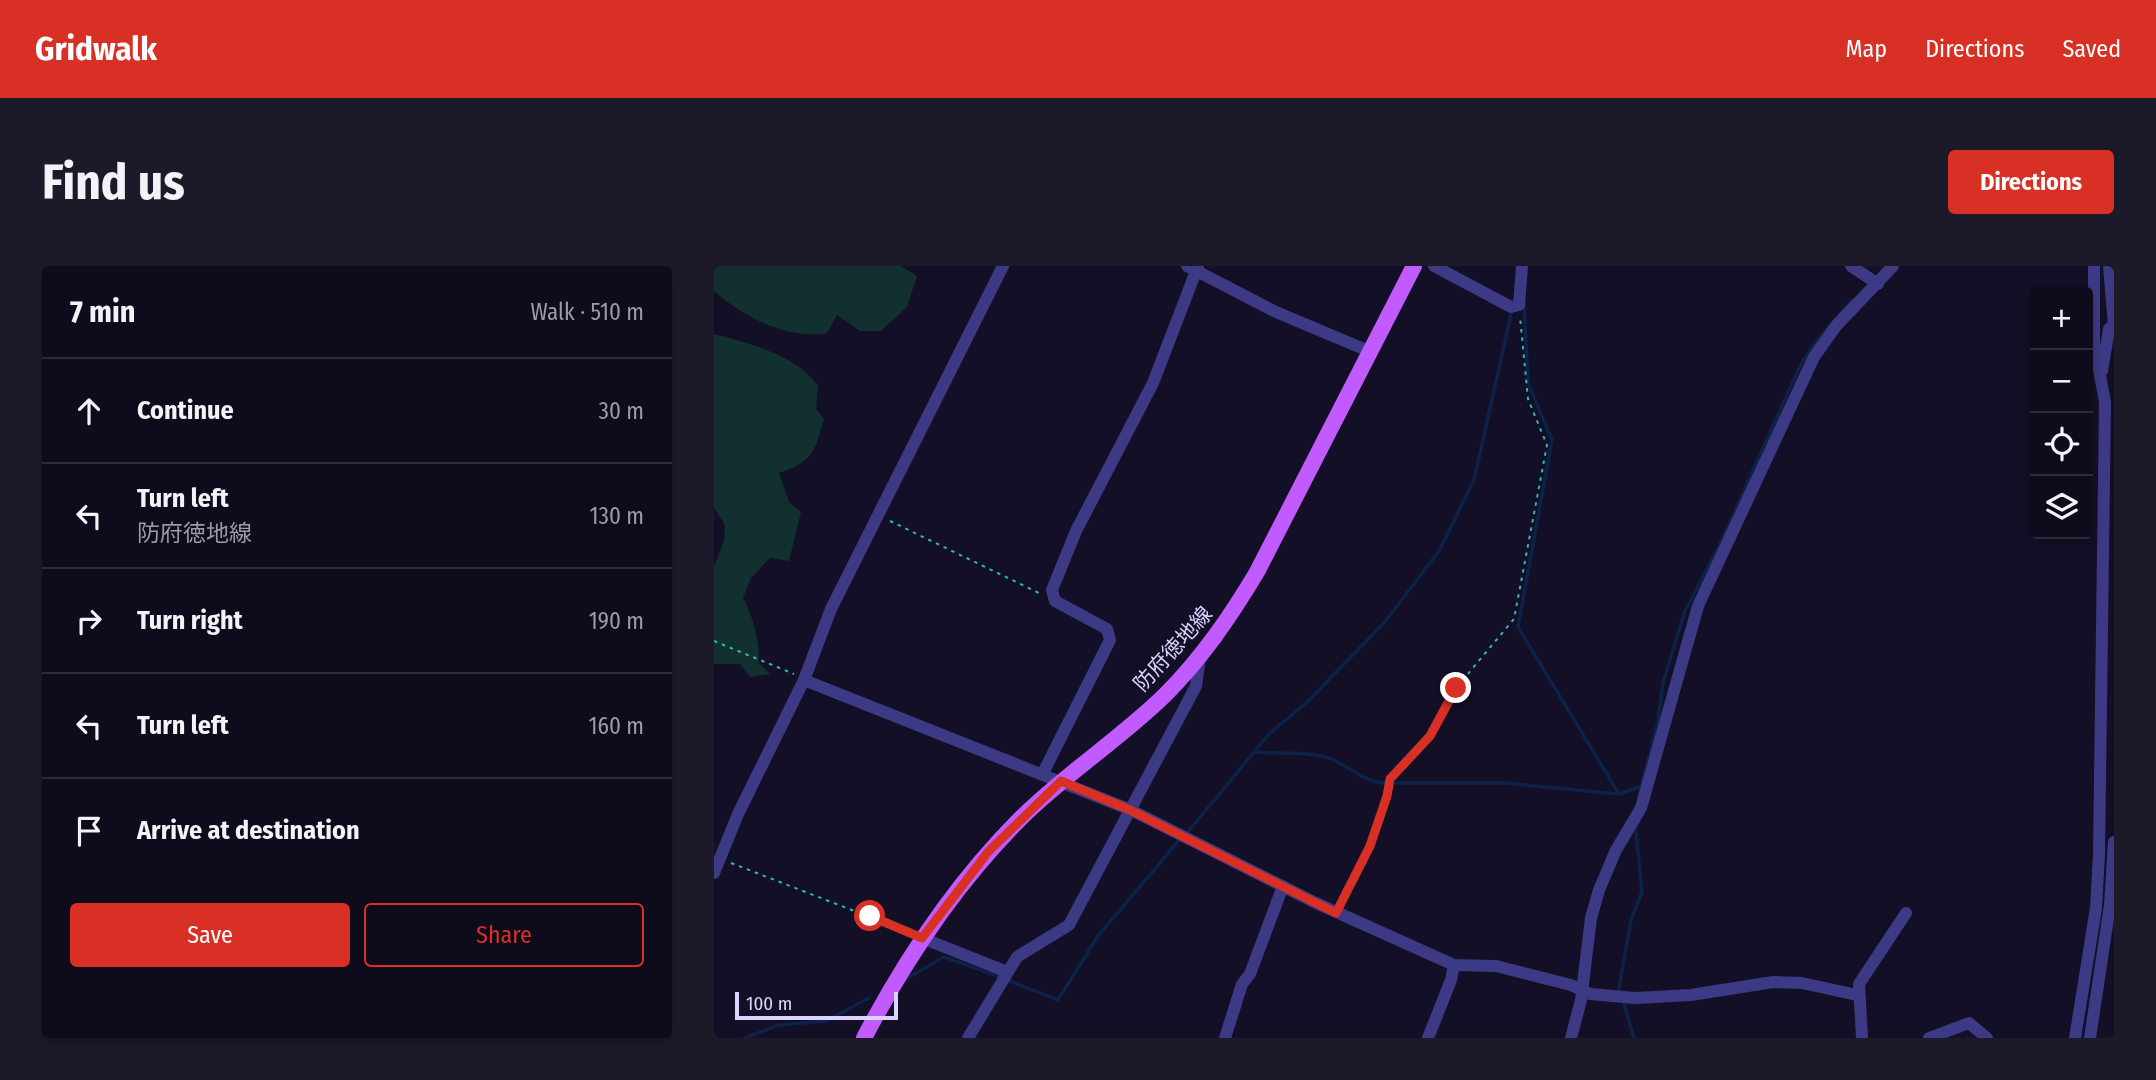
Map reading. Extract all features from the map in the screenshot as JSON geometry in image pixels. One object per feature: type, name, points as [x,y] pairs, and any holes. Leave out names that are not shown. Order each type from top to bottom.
[{"type":"main road","name":"防府徳地線","points":[[864,1038],[922,938],[988,852],[1061,781],[1163,696],[1200,657],[1228,621],[1257,572],[1414,266]]},
{"type":"street","points":[[714,873],[722,859],[738,814],[804,680],[831,609],[1003,266]]},
{"type":"street","points":[[1434,266],[1504,305],[1516,306],[1519,305],[1522,266]]},
{"type":"street","points":[[1852,266],[1875,281]]},
{"type":"street","points":[[1571,1038],[1582,990],[1591,918],[1598,890],[1616,850],[1641,808],[1698,606],[1814,358],[1836,326],[1875,281],[1893,266]]},
{"type":"street","points":[[2075,1038],[2096,908],[2099,854],[2105,402],[2094,343],[2094,266]]},
{"type":"street","points":[[2101,374],[2109,329],[2114,325],[2109,266]]},
{"type":"street","points":[[1043,773],[1110,640],[1107,629],[1055,601],[1052,590],[1076,531],[1162,364],[1194,268],[1276,312],[1371,352]]},
{"type":"street","points":[[968,1038],[1006,971],[1017,957],[1069,925],[1196,687],[1200,657]]},
{"type":"street","points":[[804,680],[1043,773],[1130,810],[1336,913],[1454,965],[1496,966],[1590,994],[1664,998],[1773,982],[1802,983],[1857,995]]},
{"type":"street","points":[[2090,1038],[2110,905],[2114,842]]},
{"type":"street","points":[[1225,1038],[1242,984],[1250,974],[1283,886]]},
{"type":"street","points":[[1862,1038],[1857,995],[1859,984],[1906,913]]},
{"type":"street","points":[[922,938],[1006,971]]},
{"type":"street","points":[[1428,1038],[1451,980],[1454,965]]},
{"type":"street","points":[[1929,1038],[1969,1023],[1987,1038]]},
{"type":"path","points":[[1336,913],[1370,846],[1390,779],[1430,736],[1456,688],[1514,619],[1547,445],[1528,399],[1521,325],[1516,306]]},
{"type":"path","points":[[877,514],[1045,596],[1054,596]]},
{"type":"path","points":[[714,642],[804,680]]},
{"type":"path","points":[[722,859],[922,938]]},
{"type":"green space","points":[[714,266],[901,266],[917,276],[907,307],[881,331],[860,331],[837,315],[827,333],[812,335],[782,330],[767,324],[725,300],[714,291]]},
{"type":"green space","points":[[714,334],[771,352],[797,365],[818,385],[816,409],[824,419],[815,448],[805,460],[779,473],[789,502],[801,512],[789,561],[770,558],[751,578],[743,598],[755,629],[759,663],[770,674],[750,677],[740,664],[714,664],[714,567],[724,541],[725,525],[714,508]]},
{"type":"waterway","points":[[1639,795],[1658,722],[1663,683],[1685,611],[1720,544],[1800,366],[1815,343],[1852,300]]},
{"type":"waterway","points":[[1524,303],[1528,383],[1552,440],[1518,627],[1619,794]]},
{"type":"waterway","points":[[1187,833],[1269,734],[1307,702],[1384,623],[1439,551],[1474,480],[1512,310]]},
{"type":"waterway","points":[[1255,752],[1322,756],[1382,783],[1504,783],[1619,794],[1640,787]]},
{"type":"waterway","points":[[1621,994],[1619,988],[1631,920],[1642,892],[1636,832]]},
{"type":"waterway","points":[[1007,980],[1058,1000],[1098,936],[1181,838]]},
{"type":"waterway","points":[[906,979],[944,957],[1000,977]]},
{"type":"waterway","points":[[745,1038],[779,1025],[826,1021],[869,998]]},
{"type":"waterway","points":[[1623,1001],[1634,1038]]},
{"type":"route","points":[[870,916],[922,938],[988,852],[1061,781],[1130,810],[1336,913],[1370,846],[1390,779],[1430,736],[1456,688]]}]
